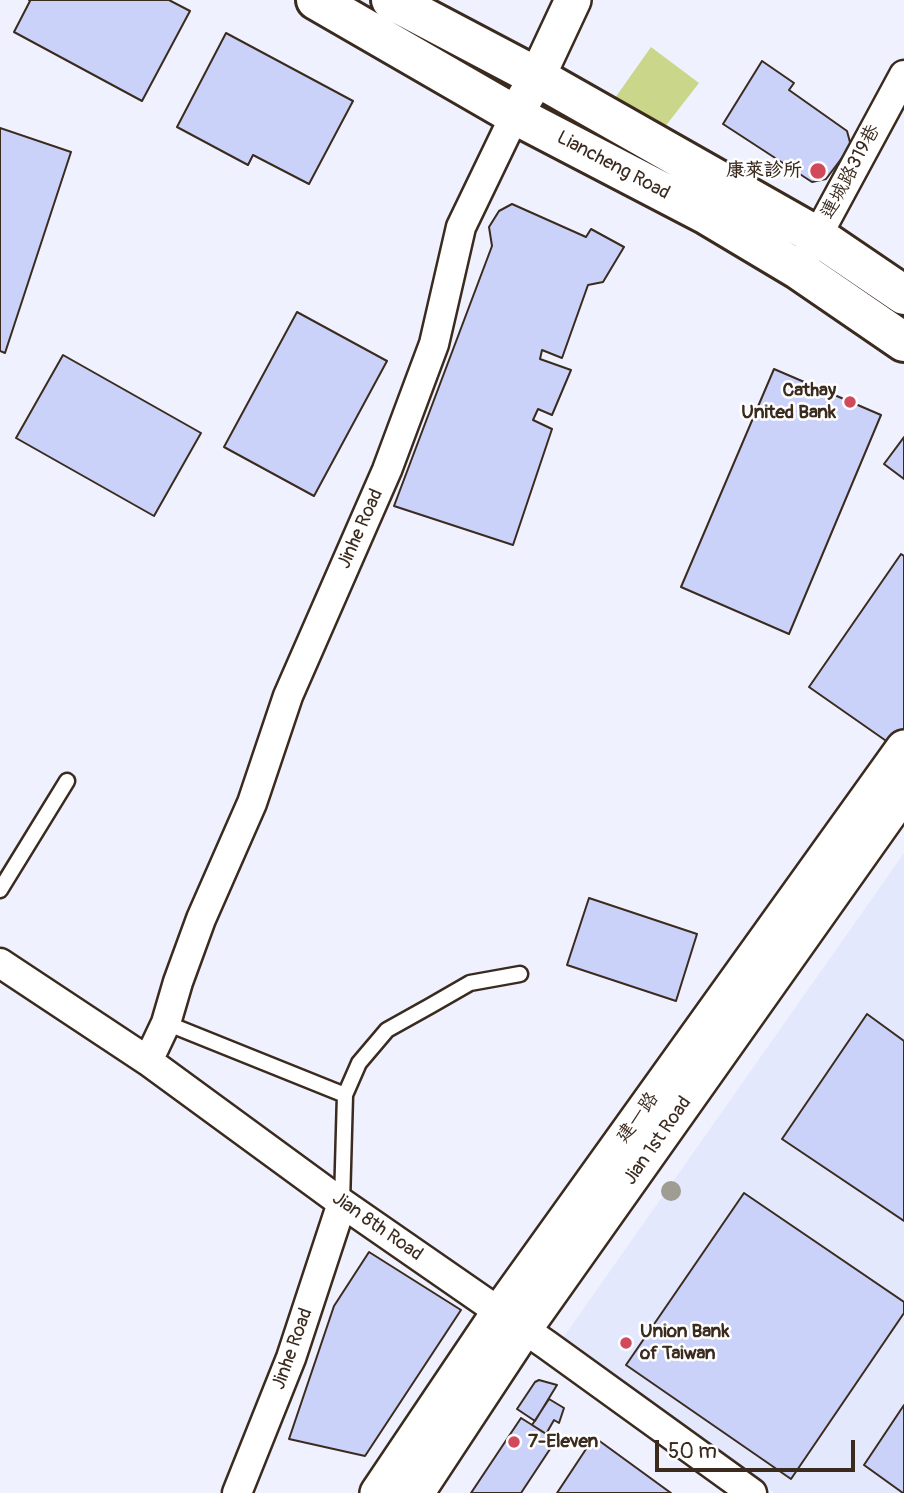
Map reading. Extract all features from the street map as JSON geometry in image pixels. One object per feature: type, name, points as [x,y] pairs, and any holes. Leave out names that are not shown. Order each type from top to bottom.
[{"type":"main road","name":"Liancheng Road","points":[[316,0],[515,114],[707,215],[799,270],[904,342]]},
{"type":"main road","name":"Liancheng Road","points":[[391,0],[537,77],[817,236],[904,295]]},
{"type":"street","name":"Jinhe Road","points":[[148,1061],[166,1023],[201,919],[252,803],[288,696],[387,470],[435,344],[461,227],[573,0]]},
{"type":"street","name":"連城路319巷","points":[[799,270],[904,75]]},
{"type":"street","name":"建一路","points":[[378,1493],[511,1321],[904,748]]},
{"type":"street","name":"Jian 1st Road","points":[[416,1493],[511,1321],[904,792]]},
{"type":"street","name":"Jian 8th Road","points":[[0,963],[148,1061],[342,1203],[752,1493]]},
{"type":"street","name":"Jinhe Road","points":[[237,1493],[291,1358],[342,1203]]},
{"type":"lane","points":[[0,890],[67,781]]},
{"type":"lane","points":[[342,1203],[345,1095],[359,1063],[387,1030],[470,983],[520,974]]},
{"type":"lane","points":[[166,1023],[345,1095]]},
{"type":"shaded area","points":[[904,853],[904,1493],[775,1493],[560,1342]]},
{"type":"green space","points":[[651,47],[699,83],[664,128],[615,98]]},
{"type":"building","points":[[29,0],[169,0],[190,11],[142,101],[14,32]]},
{"type":"building","points":[[226,33],[353,101],[309,184],[253,155],[248,165],[177,127]]},
{"type":"building","points":[[762,61],[794,83],[789,90],[847,131],[851,146],[826,179],[812,182],[723,124]]},
{"type":"building","points":[[0,128],[71,152],[5,353],[0,351]]},
{"type":"building","points":[[512,204],[586,237],[591,229],[624,247],[603,282],[588,285],[562,358],[542,350],[540,359],[571,370],[552,415],[538,409],[533,420],[552,429],[513,545],[394,506],[492,246],[489,227],[499,211]]},
{"type":"building","points":[[297,312],[387,361],[314,496],[224,447]]},
{"type":"building","points":[[63,355],[201,433],[154,516],[16,438]]},
{"type":"building","points":[[774,369],[881,415],[789,634],[681,587]]},
{"type":"building","points":[[904,437],[904,479],[884,464]]},
{"type":"building","points":[[901,554],[904,556],[904,728],[892,745],[809,687]]},
{"type":"building","points":[[589,898],[697,934],[676,1001],[567,965]]},
{"type":"building","points":[[867,1014],[904,1041],[904,1221],[782,1139]]},
{"type":"building","points":[[744,1193],[904,1302],[904,1313],[791,1479],[626,1365]]},
{"type":"building","points":[[369,1252],[461,1310],[365,1456],[289,1439],[334,1306]]},
{"type":"building","points":[[539,1380],[557,1385],[535,1421],[517,1409]]},
{"type":"building","points":[[549,1399],[564,1408],[559,1423],[554,1420],[546,1434],[532,1425]]},
{"type":"building","points":[[904,1405],[904,1493],[903,1493],[864,1465]]},
{"type":"building","points":[[521,1418],[556,1440],[521,1493],[471,1493]]},
{"type":"building","points":[[594,1437],[671,1493],[557,1493]]},
{"type":"place","name":"康萊診所","points":[[818,171]]},
{"type":"place","name":"Cathay United Bank","points":[[850,402]]},
{"type":"place","name":"Union Bank of Taiwan","points":[[626,1343]]},
{"type":"place","name":"7-Eleven","points":[[514,1442]]}]
